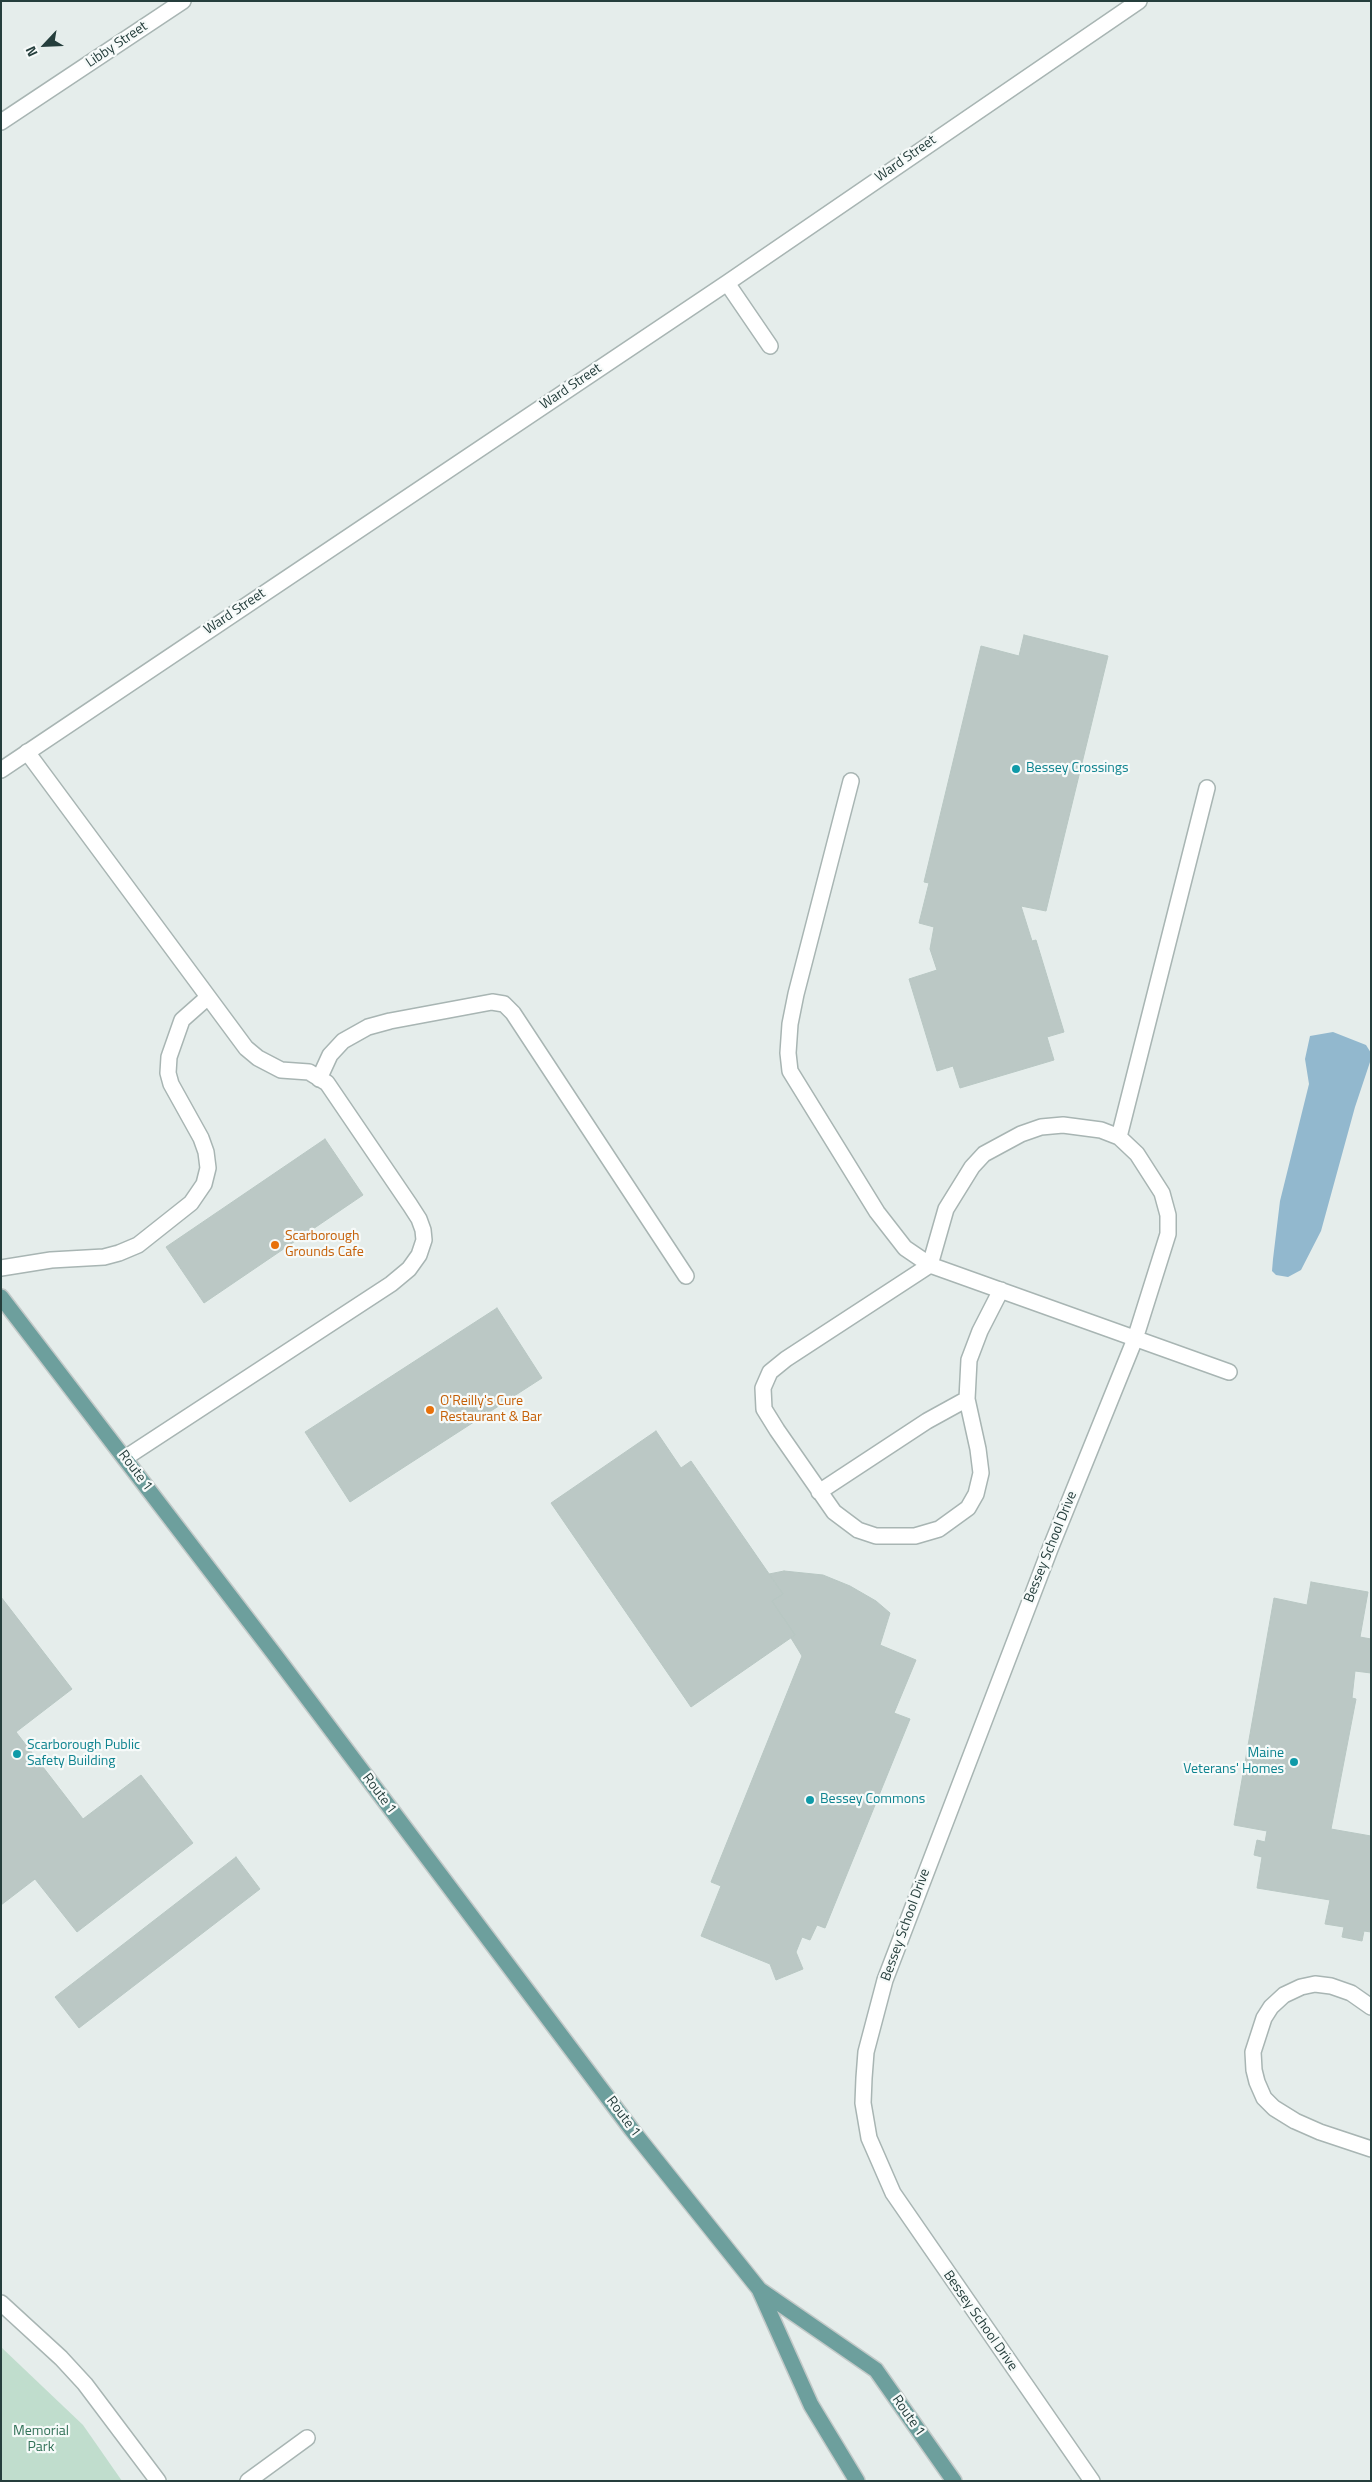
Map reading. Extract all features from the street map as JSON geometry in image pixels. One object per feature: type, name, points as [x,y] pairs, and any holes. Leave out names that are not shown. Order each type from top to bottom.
[{"type":"main road","name":"Route 1","points":[[1,1297],[125,1458],[632,2130],[758,2289],[811,2405],[857,2481]]},
{"type":"main road","name":"Route 1","points":[[758,2289],[876,2370],[954,2481]]},
{"type":"street","name":"Libby Street","points":[[1,122],[183,1]]},
{"type":"street","name":"Ward Street","points":[[1,770],[727,283],[1140,1]]},
{"type":"street","points":[[727,283],[770,346]]},
{"type":"street","points":[[27,752],[237,1036],[258,1058],[282,1070],[309,1072],[327,1083],[419,1218],[424,1240],[419,1255],[409,1269],[391,1284],[125,1458]]},
{"type":"street","points":[[851,781],[796,994],[790,1024],[788,1053],[790,1071],[878,1212],[905,1248],[930,1264],[1229,1372]]},
{"type":"street","points":[[1118,1138],[1207,788]]},
{"type":"street","points":[[1,1268],[51,1260],[104,1257],[119,1253],[138,1244],[190,1202],[204,1184],[208,1168],[206,1152],[201,1138],[171,1084],[168,1073],[169,1057],[182,1020],[208,997]]},
{"type":"street","points":[[319,1079],[330,1055],[343,1041],[368,1027],[492,1002],[504,1004],[513,1013],[686,1276]]},
{"type":"street","name":"Bessey School Drive","points":[[930,1264],[946,1209],[962,1180],[984,1154],[1021,1134],[1048,1126],[1083,1126],[1101,1130],[1118,1138],[1137,1154],[1152,1176],[1162,1194],[1168,1215],[1168,1234],[1161,1263],[1135,1339],[1046,1559],[885,1980],[868,2045],[864,2078],[863,2103],[869,2138],[893,2193],[1092,2481]]},
{"type":"street","points":[[930,1264],[770,1372],[763,1388],[764,1409],[819,1492],[834,1512],[858,1530],[876,1536],[915,1536],[939,1529],[968,1508],[976,1494],[981,1473],[978,1449],[967,1399],[970,1360],[980,1331],[1001,1290]]},
{"type":"street","points":[[819,1492],[927,1421],[967,1399]]},
{"type":"street","points":[[1371,2007],[1351,1993],[1331,1986],[1315,1984],[1302,1987],[1284,1995],[1271,2007],[1261,2026],[1253,2052],[1257,2082],[1264,2098],[1274,2108],[1295,2121],[1320,2132],[1371,2149]]},
{"type":"street","points":[[1,2303],[61,2358],[84,2384],[158,2481]]},
{"type":"street","points":[[248,2481],[307,2438]]},
{"type":"green space","name":"Memorial Park","points":[[1,2347],[83,2425],[122,2481],[1,2481]]},
{"type":"water","points":[[1333,1032],[1366,1045],[1371,1053],[1371,1059],[1355,1107],[1321,1231],[1301,1270],[1288,1277],[1276,1275],[1272,1271],[1280,1201],[1309,1084],[1305,1059],[1310,1036]]},
{"type":"building","name":"Bessey Crossings","points":[[1024,635],[1108,656],[1046,911],[1021,906],[1032,941],[1036,940],[1064,1032],[1047,1037],[1054,1060],[960,1088],[953,1066],[937,1071],[909,979],[937,970],[930,949],[934,927],[919,923],[929,883],[924,882],[981,646],[1019,656]]},
{"type":"building","points":[[325,1139],[363,1195],[204,1303],[166,1247]]},
{"type":"building","points":[[497,1308],[542,1378],[350,1502],[305,1432]]},
{"type":"building","points":[[656,1431],[681,1468],[691,1461],[783,1594],[772,1601],[795,1635],[691,1707],[551,1503]]},
{"type":"building","name":"Bessey Commons","points":[[784,1571],[823,1575],[850,1586],[876,1601],[890,1613],[880,1645],[916,1660],[894,1713],[910,1719],[825,1928],[817,1925],[810,1940],[802,1937],[796,1952],[803,1969],[776,1980],[770,1964],[701,1936],[721,1886],[711,1882],[802,1656],[791,1638],[795,1635],[772,1601],[783,1594],[769,1574]]},
{"type":"building","name":"Maine Veterans' Homes","points":[[1311,1582],[1368,1592],[1360,1637],[1371,1639],[1371,1673],[1355,1671],[1352,1698],[1356,1699],[1331,1829],[1371,1836],[1371,1932],[1364,1931],[1362,1941],[1342,1937],[1344,1927],[1325,1924],[1330,1900],[1257,1888],[1262,1857],[1254,1855],[1257,1840],[1265,1842],[1267,1831],[1234,1825],[1274,1598],[1307,1605]]},
{"type":"building","name":"Scarborough Public Safety Building","points":[[1,1597],[72,1689],[16,1732],[83,1819],[141,1775],[193,1843],[77,1932],[35,1879],[1,1905]]},
{"type":"building","points":[[236,1857],[260,1889],[79,2028],[55,1997]]},
{"type":"place","name":"Bessey Crossings","points":[[1016,769]]},
{"type":"place","name":"Scarborough Grounds Cafe","points":[[275,1245]]},
{"type":"place","name":"O'Reilly's Cure Restaurant & Bar","points":[[430,1410]]},
{"type":"place","name":"Scarborough Public Safety Building","points":[[17,1754]]},
{"type":"place","name":"Maine Veterans' Homes","points":[[1294,1762]]},
{"type":"place","name":"Bessey Commons","points":[[810,1800]]}]
